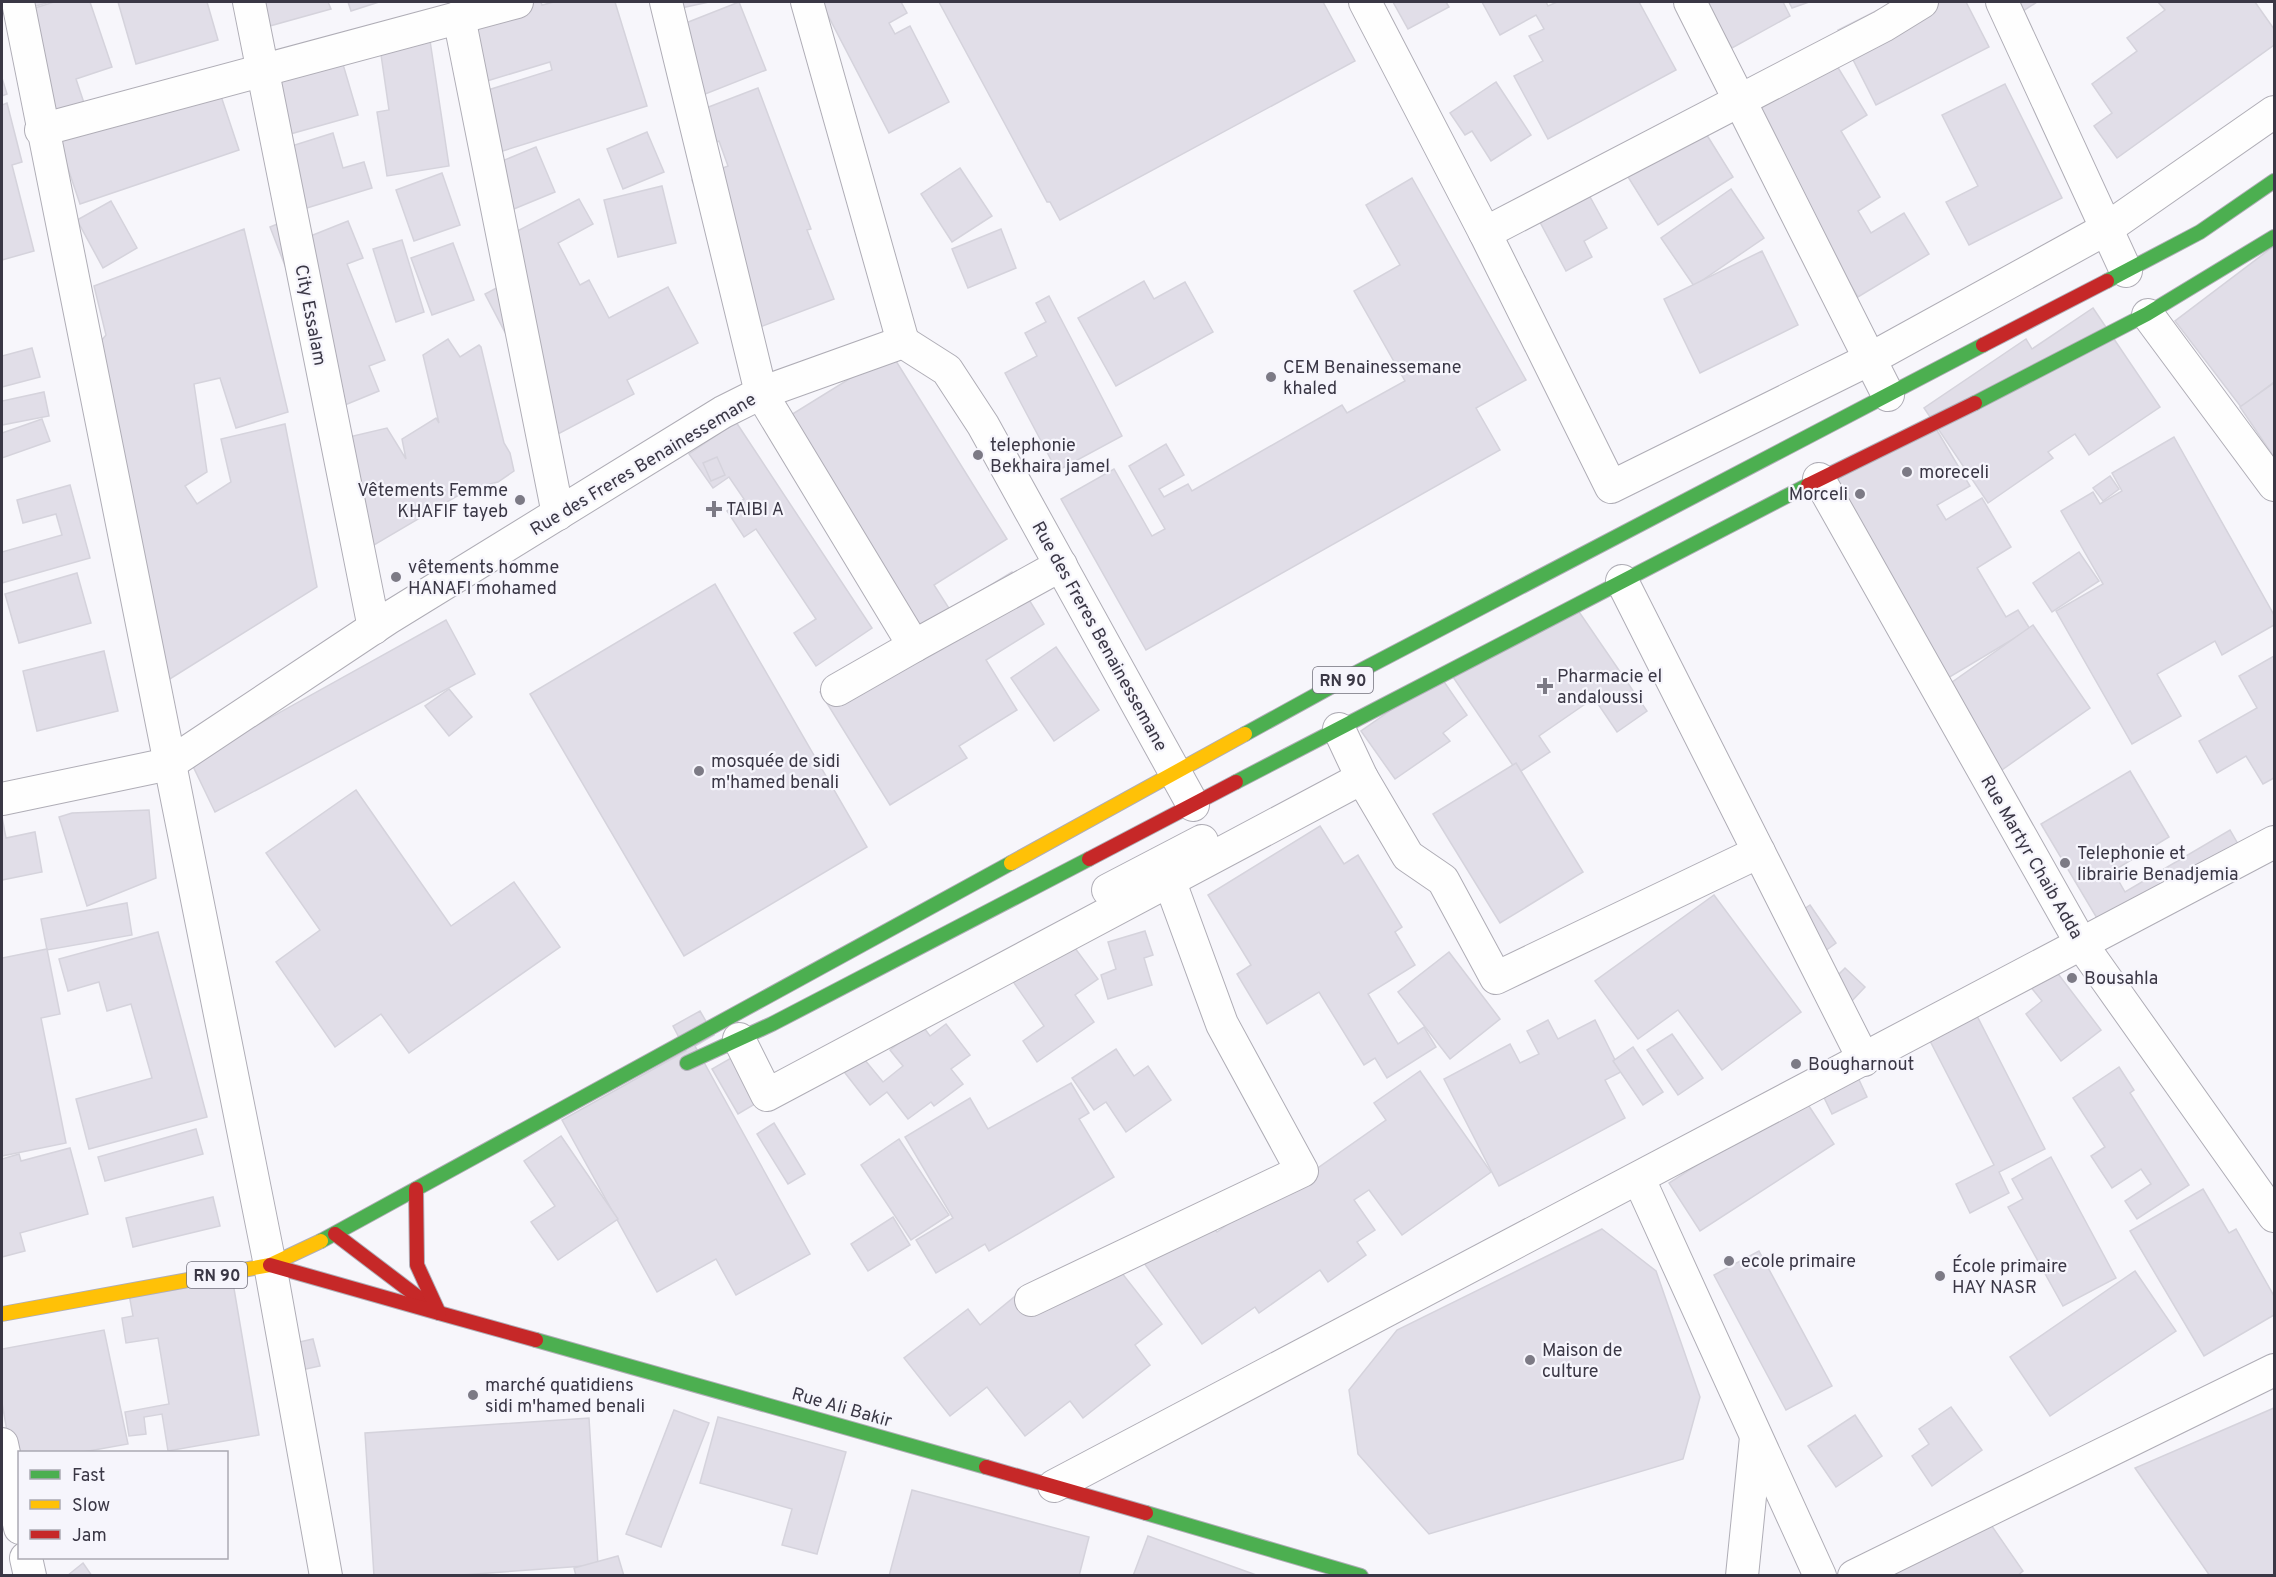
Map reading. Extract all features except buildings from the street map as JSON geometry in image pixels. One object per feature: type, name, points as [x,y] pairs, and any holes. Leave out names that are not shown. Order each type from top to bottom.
[{"type":"main road","name":"RN 90","points":[[2,1314],[270,1265],[335,1234],[1356,673],[2200,232],[2274,181]]},
{"type":"main road","name":"RN 90","points":[[677,1068],[739,1039],[1193,805],[1818,479],[2148,315],[2209,280],[2274,237]]},
{"type":"main road","name":"RN 90","points":[[416,1189],[612,1098]]},
{"type":"main road","points":[[416,1189],[417,1265],[439,1313]]},
{"type":"main road","name":"Rue Ali Bakir","points":[[335,1234],[439,1313],[1054,1486],[1360,1575]]},
{"type":"main road","points":[[270,1265],[439,1313]]},
{"type":"street","points":[[18,2],[41,130],[270,1265],[326,1575]]},
{"type":"street","name":"City Essalam","points":[[249,2],[374,628]]},
{"type":"street","points":[[41,130],[517,2]]},
{"type":"street","points":[[666,2],[761,393],[914,646]]},
{"type":"street","points":[[807,2],[903,342]]},
{"type":"street","points":[[1365,2],[1485,233],[1611,487],[1870,359],[2106,229],[2274,112]]},
{"type":"street","points":[[1690,2],[1888,395]]},
{"type":"street","points":[[1485,233],[1740,102],[1883,26],[1922,2]]},
{"type":"street","points":[[2002,2],[2126,272]]},
{"type":"street","points":[[459,17],[558,514]]},
{"type":"street","points":[[2148,315],[2274,484]]},
{"type":"street","name":"Rue des Freres Benainessemane","points":[[2,799],[169,764],[374,628],[723,412],[761,393],[903,342],[947,370],[983,425],[1193,805]]},
{"type":"street","name":"Rue Martyr Chaib Adda","points":[[1818,479],[2082,945],[2270,1199]]},
{"type":"street","points":[[837,690],[1060,565]]},
{"type":"street","points":[[1622,581],[1863,1060]]},
{"type":"street","points":[[1339,729],[1358,769],[1408,856],[1443,880],[1496,978],[1759,852]]},
{"type":"street","points":[[739,1039],[767,1095],[1170,882],[1358,769]]},
{"type":"street","points":[[758,1077],[1358,769]]},
{"type":"street","points":[[1054,1486],[2274,842]]},
{"type":"street","points":[[1030,1300],[1302,1171],[1222,1024],[1170,882]]},
{"type":"street","points":[[1639,1179],[1820,1575]]},
{"type":"street","points":[[1854,1575],[2274,1370]]},
{"type":"street","points":[[1743,1575],[1757,1436]]},
{"type":"street","points":[[2,1444],[18,1519]]},
{"type":"street","points":[[26,1559],[30,1575]]},
{"type":"traffic: fast","points":[[2107,281],[2200,232],[2274,181]]},
{"type":"traffic: fast","points":[[1975,403],[2147,314],[2274,237]]},
{"type":"traffic: fast","points":[[1245,734],[1356,673],[1983,345]]},
{"type":"traffic: fast","points":[[1236,782],[1808,485]]},
{"type":"traffic: fast","points":[[687,1063],[772,1024],[1089,859]]},
{"type":"traffic: fast","points":[[321,1241],[1011,863]]},
{"type":"traffic: fast","points":[[536,1340],[986,1467]]},
{"type":"traffic: fast","points":[[1146,1513],[1361,1576]]},
{"type":"traffic: slow","points":[[1011,863],[1245,734]]},
{"type":"traffic: slow","points":[[2,1314],[270,1265],[321,1241]]},
{"type":"traffic: jam","points":[[1983,345],[2107,281]]},
{"type":"traffic: jam","points":[[1808,485],[1975,403]]},
{"type":"traffic: jam","points":[[1089,859],[1236,782]]},
{"type":"traffic: jam","points":[[270,1265],[439,1313],[417,1265],[416,1189]]},
{"type":"traffic: jam","points":[[335,1234],[439,1313],[536,1340]]},
{"type":"traffic: jam","points":[[986,1467],[1146,1513]]},
{"type":"place","name":"CEM Benainessemane khaled","points":[[1271,377]]},
{"type":"place","name":"telephonie Bekhaira jamel","points":[[978,455]]},
{"type":"place","name":"moreceli","points":[[1907,472]]},
{"type":"place","name":"Morceli","points":[[1860,494]]},
{"type":"place","name":"Vêtements Femme KHAFIF tayeb","points":[[520,500]]},
{"type":"place","name":"TAIBI A","points":[[714,509]]},
{"type":"place","name":"vêtements homme HANAFI mohamed","points":[[396,577]]},
{"type":"place","name":"Pharmacie el andaloussi","points":[[1545,686]]},
{"type":"place","name":"mosquée de sidi m'hamed benali","points":[[699,771]]},
{"type":"place","name":"Telephonie et librairie Benadjemia","points":[[2065,863]]},
{"type":"place","name":"Bousahla","points":[[2072,978]]},
{"type":"place","name":"Bougharnout","points":[[1796,1064]]},
{"type":"place","name":"ecole primaire","points":[[1729,1261]]},
{"type":"place","name":"École primaire HAY NASR","points":[[1940,1276]]},
{"type":"place","name":"Maison de culture","points":[[1530,1360]]},
{"type":"place","name":"marché quatidiens sidi m'hamed benali","points":[[473,1395]]}]
